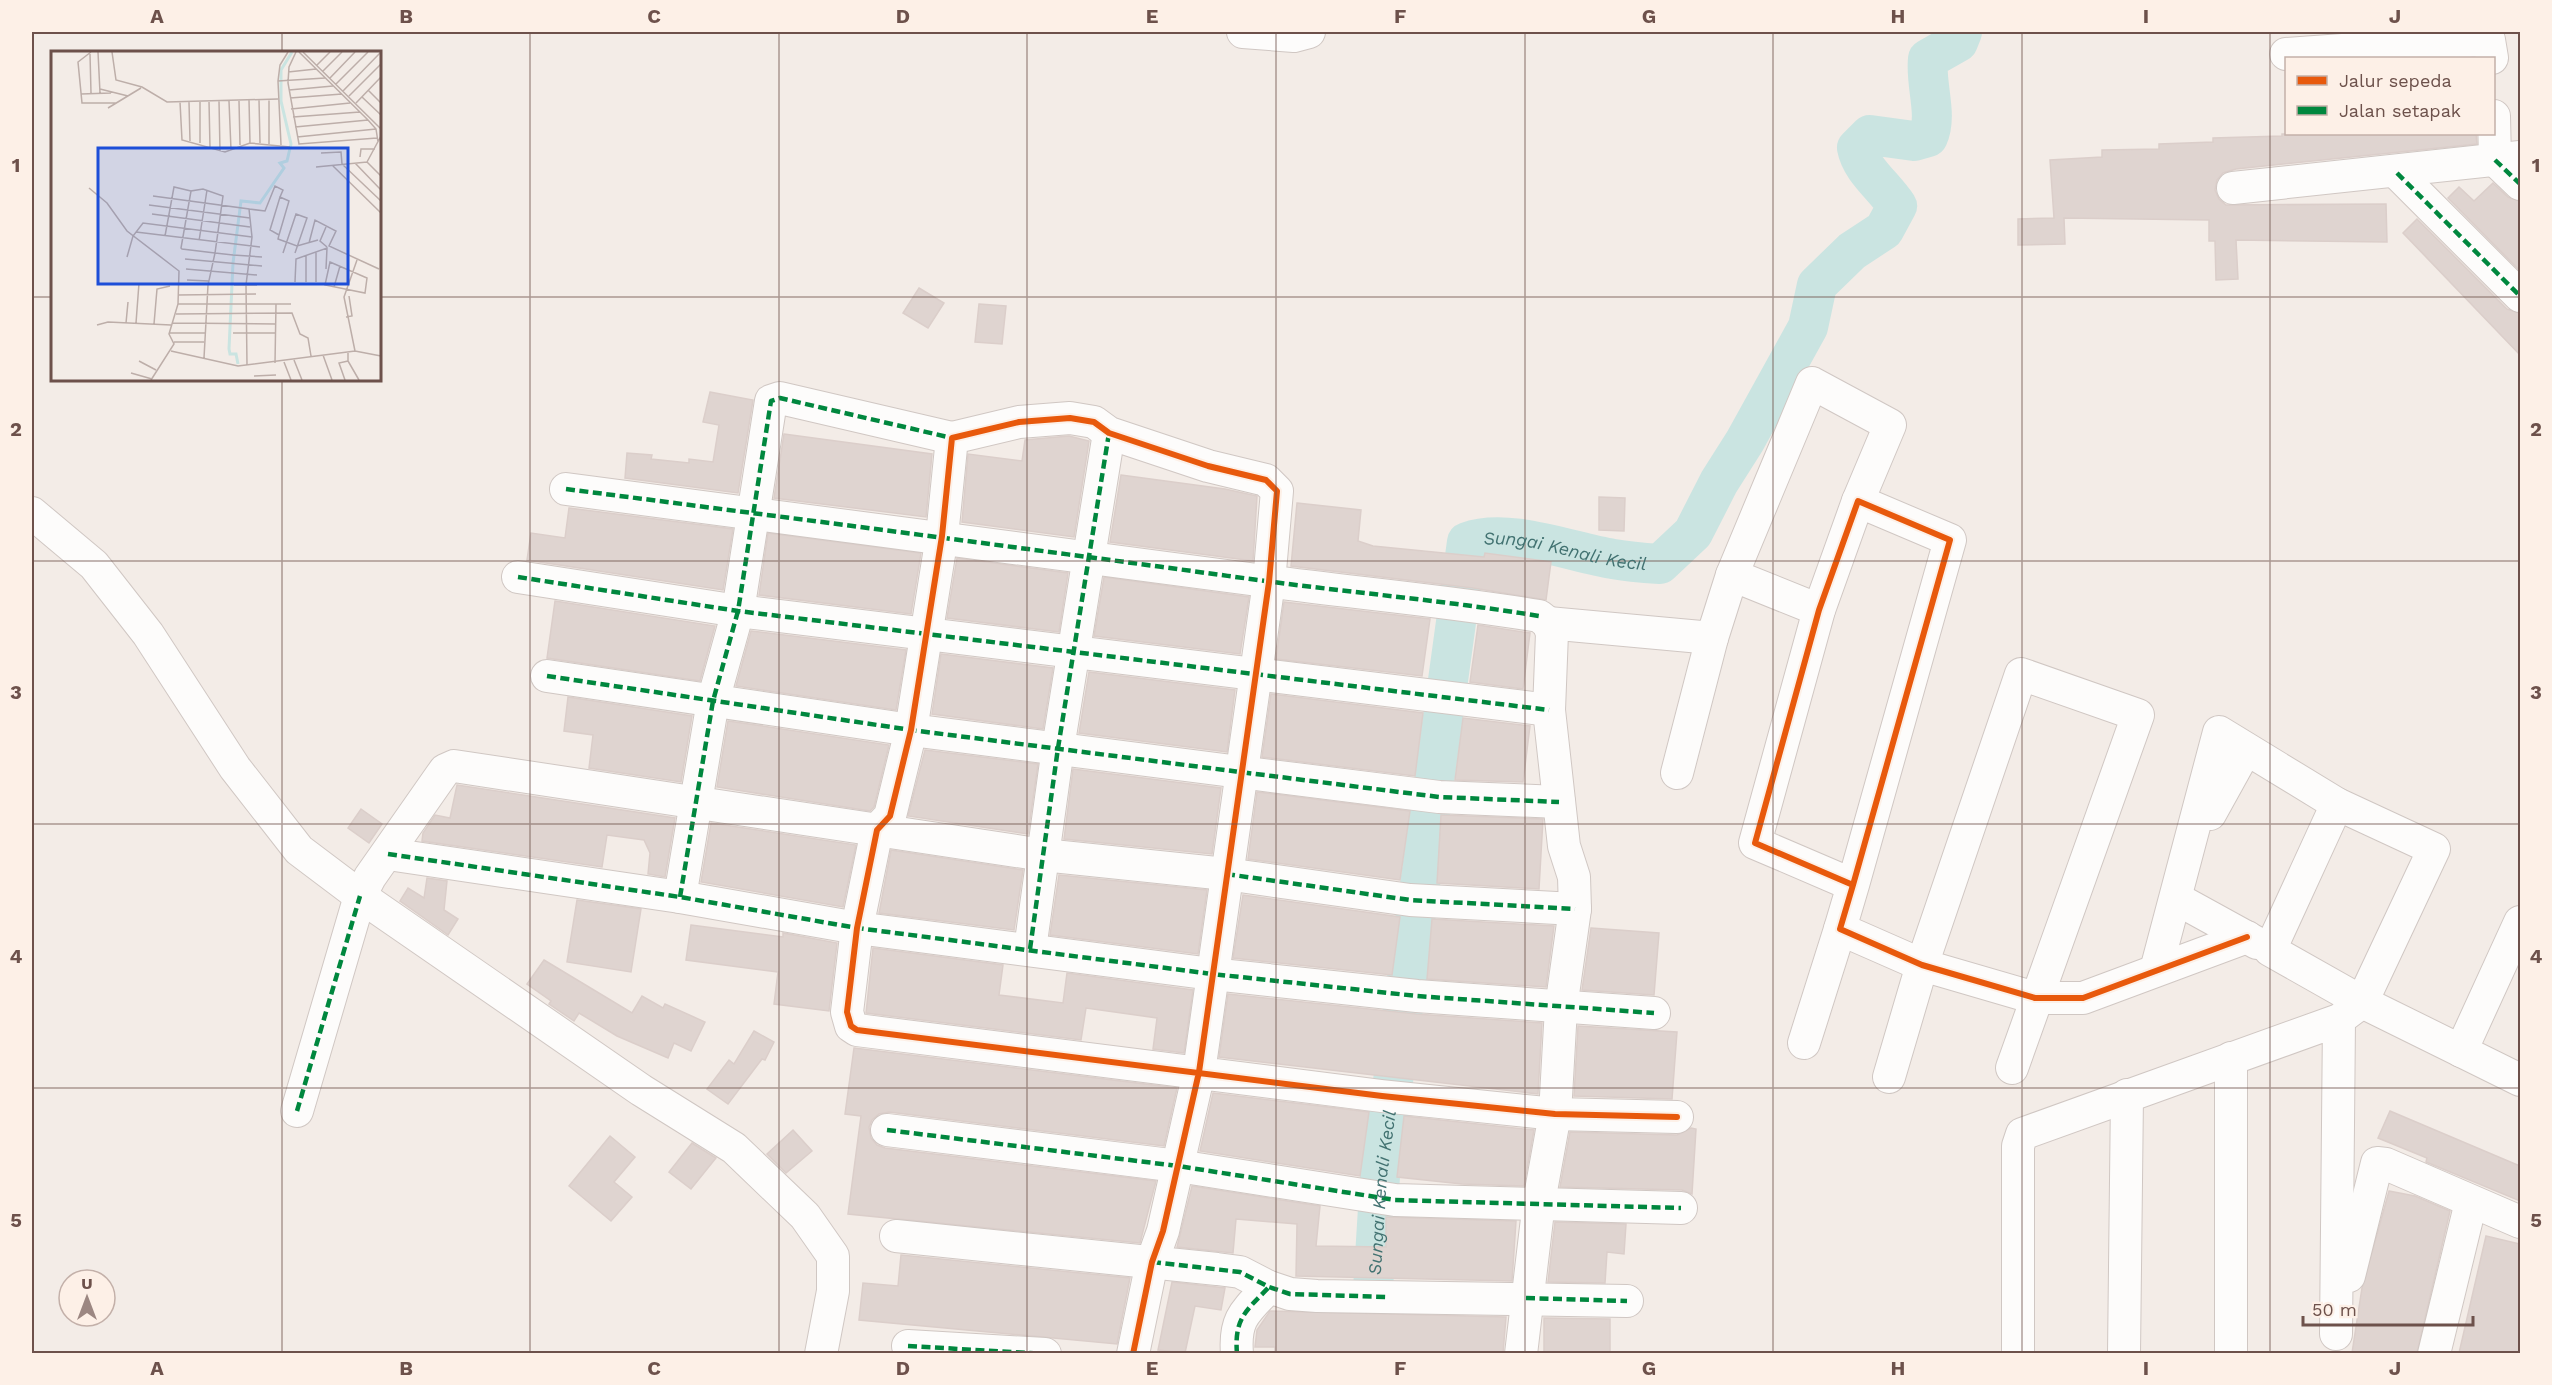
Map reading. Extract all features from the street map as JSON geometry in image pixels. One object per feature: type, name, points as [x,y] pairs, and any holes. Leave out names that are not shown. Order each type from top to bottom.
[{"type":"street","points":[[1246,32],[1294,36],[1309,32]]},
{"type":"street","points":[[2286,54],[2488,40],[2492,57]]},
{"type":"street","points":[[2495,122],[2520,184]]},
{"type":"street","points":[[2233,188],[2397,173],[2508,158]]},
{"type":"street","points":[[2397,173],[2520,296]]},
{"type":"street","points":[[1677,773],[1712,638],[1732,575],[1812,383],[1890,425],[1858,501],[1819,610],[1755,843],[1853,885]]},
{"type":"street","points":[[680,897],[713,701],[738,611],[770,406],[773,399],[780,398],[952,438],[1051,418],[1094,423],[1109,433],[1208,466],[1266,480],[1277,491],[1269,582],[1254,673],[1199,1072],[1163,1230],[1152,1262],[1133,1353]]},
{"type":"street","points":[[1030,949],[1058,748],[1109,433]]},
{"type":"street","points":[[952,438],[942,536],[911,730],[890,816],[877,830],[857,928],[847,1012],[851,1026],[857,1030],[1555,1114],[1677,1117]]},
{"type":"street","points":[[566,489],[942,536],[1269,582],[1457,602],[1539,616],[1548,623],[1552,633],[1549,710],[1564,846],[1574,877],[1575,909],[1561,1008],[1555,1114],[1539,1202],[1521,1353]]},
{"type":"street","points":[[1804,1043],[1853,885],[1950,540],[1858,501]]},
{"type":"street","points":[[32,513],[94,565],[148,634],[236,768],[299,850],[360,896],[640,1090],[734,1148],[805,1216],[832,1256],[833,1291],[821,1353]]},
{"type":"street","points":[[1732,575],[1819,610]]},
{"type":"street","points":[[518,577],[738,611],[1549,710]]},
{"type":"street","points":[[1548,623],[1712,638]]},
{"type":"street","points":[[1889,1077],[1922,965],[2021,674],[2138,715],[2035,998],[2012,1068]]},
{"type":"street","points":[[547,676],[911,730],[1240,772],[1429,795],[1558,802]]},
{"type":"street","points":[[2156,969],[2220,732],[2337,804],[2434,849],[2350,1011],[2333,1344]]},
{"type":"street","points":[[297,1111],[360,896],[370,877],[445,770],[454,766],[1043,855],[1226,874],[1417,900],[1575,909]]},
{"type":"street","points":[[1840,929],[1922,965],[2035,998],[2083,998],[2156,969],[2258,943],[2337,804]]},
{"type":"street","points":[[388,854],[680,897],[857,928],[1212,974],[1407,995],[1654,1013]]},
{"type":"street","points":[[2177,898],[2258,943],[2350,1011],[2461,1051],[2520,1080]]},
{"type":"street","points":[[2461,1051],[2520,922]]},
{"type":"street","points":[[2018,1353],[2018,1146],[2022,1134],[2231,1058],[2350,1011]]},
{"type":"street","points":[[2231,1058],[2232,1353]]},
{"type":"street","points":[[2124,1353],[2127,1095]]},
{"type":"street","points":[[887,1130],[1178,1166],[1382,1198],[1681,1208]]},
{"type":"street","points":[[2333,1344],[2377,1163],[2386,1164],[2520,1222]]},
{"type":"street","points":[[2434,1353],[2471,1202]]},
{"type":"street","points":[[896,1236],[1240,1272],[1269,1287],[1290,1294],[1627,1301]]},
{"type":"street","points":[[1237,1353],[1235,1333],[1238,1321],[1269,1287]]},
{"type":"street","points":[[908,1346],[1045,1353]]},
{"type":"building","points":[[2282,134],[2476,135],[2477,144],[2236,169],[2223,173],[2217,180],[2215,190],[2219,199],[2226,205],[2386,204],[2387,242],[2236,240],[2238,279],[2216,280],[2215,241],[2209,241],[2209,220],[2064,218],[2065,244],[2018,245],[2018,219],[2054,218],[2050,160],[2102,157],[2102,150],[2159,149],[2159,144],[2213,142],[2213,138],[2282,136]]},
{"type":"building","points":[[2493,183],[2508,197],[2520,201],[2520,271],[2448,198],[2459,187],[2474,201]]},
{"type":"building","points":[[2417,219],[2507,309],[2520,313],[2520,355],[2403,233]]},
{"type":"building","points":[[919,288],[944,303],[928,328],[903,313]]},
{"type":"building","points":[[979,304],[1006,306],[1002,344],[975,342]]},
{"type":"building","points":[[710,392],[753,400],[738,493],[625,478],[627,453],[652,455],[651,459],[689,463],[689,459],[713,462],[719,425],[703,422]]},
{"type":"building","points":[[784,434],[932,454],[926,517],[774,498]]},
{"type":"building","points":[[1069,436],[1089,441],[1074,537],[962,522],[968,454],[1022,461],[1025,440]]},
{"type":"building","points":[[1121,475],[1225,489],[1257,496],[1253,561],[1110,542]]},
{"type":"building","points":[[1599,497],[1625,498],[1624,531],[1599,530]]},
{"type":"building","points":[[1297,503],[1361,510],[1358,541],[1373,546],[1484,557],[1485,553],[1551,562],[1546,600],[1473,588],[1291,566]]},
{"type":"building","points":[[569,508],[733,529],[723,590],[527,560],[531,533],[565,538]]},
{"type":"building","points":[[768,533],[921,553],[911,614],[759,595]]},
{"type":"building","points":[[957,558],[1068,573],[1059,632],[947,618]]},
{"type":"building","points":[[1104,577],[1249,597],[1240,654],[1094,636]]},
{"type":"building","points":[[555,601],[715,626],[700,681],[547,658]]},
{"type":"building","points":[[1284,602],[1430,619],[1422,676],[1276,659]]},
{"type":"building","points":[[1478,625],[1530,633],[1523,689],[1470,682]]},
{"type":"building","points":[[751,631],[906,650],[896,710],[736,686]]},
{"type":"building","points":[[941,654],[1053,668],[1043,729],[932,714]]},
{"type":"building","points":[[1089,672],[1235,690],[1227,752],[1079,733]]},
{"type":"building","points":[[1271,694],[1423,713],[1415,776],[1262,757]]},
{"type":"building","points":[[568,697],[692,716],[681,782],[589,768],[593,735],[564,731]]},
{"type":"building","points":[[1463,718],[1530,726],[1523,782],[1455,780]]},
{"type":"building","points":[[728,721],[889,745],[874,807],[870,811],[717,787]]},
{"type":"building","points":[[925,750],[1038,764],[1028,834],[908,816]]},
{"type":"building","points":[[1073,769],[1221,788],[1212,854],[1064,839]]},
{"type":"building","points":[[457,785],[675,818],[665,877],[648,874],[650,853],[644,840],[607,835],[602,867],[422,841],[423,833],[435,815],[450,818]]},
{"type":"building","points":[[1257,792],[1410,811],[1400,880],[1248,859]]},
{"type":"building","points":[[361,809],[382,824],[369,843],[348,828]]},
{"type":"building","points":[[1441,815],[1543,819],[1539,889],[1437,883]]},
{"type":"building","points":[[711,823],[856,845],[843,907],[701,882]]},
{"type":"building","points":[[891,850],[1023,870],[1014,930],[879,913]]},
{"type":"building","points":[[1059,875],[1207,890],[1198,954],[1050,935]]},
{"type":"building","points":[[427,878],[447,881],[444,910],[458,919],[448,935],[400,901],[408,888],[424,898]]},
{"type":"building","points":[[1243,895],[1400,917],[1392,975],[1233,958]]},
{"type":"building","points":[[577,900],[641,909],[631,972],[567,962]]},
{"type":"building","points":[[1432,919],[1554,926],[1546,987],[1427,979]]},
{"type":"building","points":[[691,925],[783,937],[783,933],[837,943],[829,1011],[774,1004],[778,972],[686,960]]},
{"type":"building","points":[[1591,928],[1659,933],[1654,995],[1582,990]]},
{"type":"building","points":[[873,948],[1003,965],[999,995],[1063,1003],[1067,973],[1193,990],[1184,1053],[1153,1049],[1157,1018],[1086,1008],[1081,1040],[866,1013]]},
{"type":"building","points":[[544,960],[632,1013],[642,996],[663,1008],[665,1004],[705,1022],[691,1051],[674,1043],[668,1058],[617,1036],[579,1013],[574,1021],[549,1004],[551,1001],[527,984]]},
{"type":"building","points":[[1228,994],[1416,1014],[1542,1023],[1538,1094],[1219,1057]]},
{"type":"building","points":[[1578,1026],[1677,1032],[1672,1099],[1574,1096]]},
{"type":"building","points":[[754,1031],[774,1042],[765,1060],[762,1059],[728,1104],[707,1089],[729,1060],[734,1064]]},
{"type":"building","points":[[854,1048],[1177,1088],[1164,1146],[889,1112],[879,1114],[872,1120],[869,1127],[871,1138],[877,1145],[885,1148],[1156,1181],[1140,1243],[848,1214],[861,1116],[845,1114]]},
{"type":"building","points":[[1213,1093],[1369,1112],[1360,1176],[1200,1151]]},
{"type":"building","points":[[2390,1111],[2520,1166],[2520,1201],[2426,1162],[2427,1158],[2378,1138]]},
{"type":"building","points":[[1404,1116],[1534,1130],[1524,1186],[1462,1184],[1397,1177]]},
{"type":"building","points":[[1691,1128],[1696,1129],[1692,1194],[1682,1190],[1560,1187],[1570,1132],[1677,1135]]},
{"type":"building","points":[[793,1130],[812,1151],[786,1173],[767,1154]]},
{"type":"building","points":[[610,1136],[635,1157],[614,1182],[632,1197],[611,1221],[569,1186]]},
{"type":"building","points":[[692,1143],[716,1158],[691,1189],[669,1172]]},
{"type":"building","points":[[1192,1186],[1320,1206],[1316,1246],[1386,1247],[1386,1217],[1516,1221],[1512,1281],[1296,1276],[1297,1224],[1236,1219],[1233,1253],[1177,1247]]},
{"type":"building","points":[[2389,1191],[2415,1196],[2450,1211],[2417,1353],[2352,1353],[2362,1288]]},
{"type":"building","points":[[1555,1222],[1626,1224],[1624,1254],[1607,1252],[1605,1283],[1548,1282]]},
{"type":"building","points":[[2486,1236],[2520,1244],[2520,1353],[2459,1353]]},
{"type":"building","points":[[901,1255],[1130,1278],[1117,1344],[859,1320],[863,1283],[898,1286]]},
{"type":"building","points":[[1172,1282],[1225,1288],[1221,1310],[1195,1306],[1185,1353],[1158,1350]]},
{"type":"building","points":[[1270,1311],[1506,1317],[1503,1353],[1275,1353],[1275,1347],[1255,1347],[1257,1330]]},
{"type":"building","points":[[1544,1318],[1610,1319],[1610,1353],[1544,1353]]},
{"type":"waterway","name":"Sungai Kenali Kecil","points":[[1369,1354],[1380,1176],[1467,542],[1501,537],[1520,539],[1596,556],[1660,564],[1693,533],[1719,482],[1745,441],[1808,327],[1817,285],[1852,251],[1884,230],[1897,206],[1863,164],[1857,148],[1870,135],[1914,141],[1928,137],[1932,119],[1928,59],[1958,42],[1962,32]]},
{"type":"marked path","points":[[2495,160],[2520,184]]},
{"type":"marked path","points":[[2397,173],[2520,296]]},
{"type":"marked path","points":[[680,897],[713,701],[738,611],[771,401],[780,398],[952,438]]},
{"type":"marked path","points":[[1030,949],[1058,748],[1109,433]]},
{"type":"marked path","points":[[566,489],[1539,616]]},
{"type":"marked path","points":[[518,577],[738,611],[1549,710]]},
{"type":"marked path","points":[[547,676],[911,730],[1439,797],[1559,802]]},
{"type":"marked path","points":[[388,854],[680,897],[857,928],[1212,974],[1417,996],[1654,1013]]},
{"type":"marked path","points":[[1226,874],[1410,900],[1575,909]]},
{"type":"marked path","points":[[297,1111],[360,896]]},
{"type":"marked path","points":[[887,1130],[1178,1166],[1395,1200],[1681,1208]]},
{"type":"marked path","points":[[1152,1262],[1240,1272],[1269,1287],[1290,1294],[1388,1297]]},
{"type":"marked path","points":[[1237,1354],[1238,1332],[1243,1316],[1269,1287]]},
{"type":"marked path","points":[[1526,1298],[1627,1301]]},
{"type":"marked path","points":[[908,1346],[1045,1354]]},
{"type":"cycle path","points":[[1133,1354],[1152,1262],[1163,1231],[1199,1072],[1269,582],[1277,491],[1266,480],[1208,466],[1109,433],[1094,422],[1070,418],[1019,422],[952,438],[942,536],[911,730],[890,816],[877,830],[857,928],[847,1012],[851,1026],[857,1030],[1382,1096],[1555,1114],[1677,1117]]},
{"type":"cycle path","points":[[1853,885],[1755,843],[1819,610],[1858,501],[1950,540],[1853,885],[1840,929],[1922,965],[2035,998],[2083,998],[2247,937]]}]
